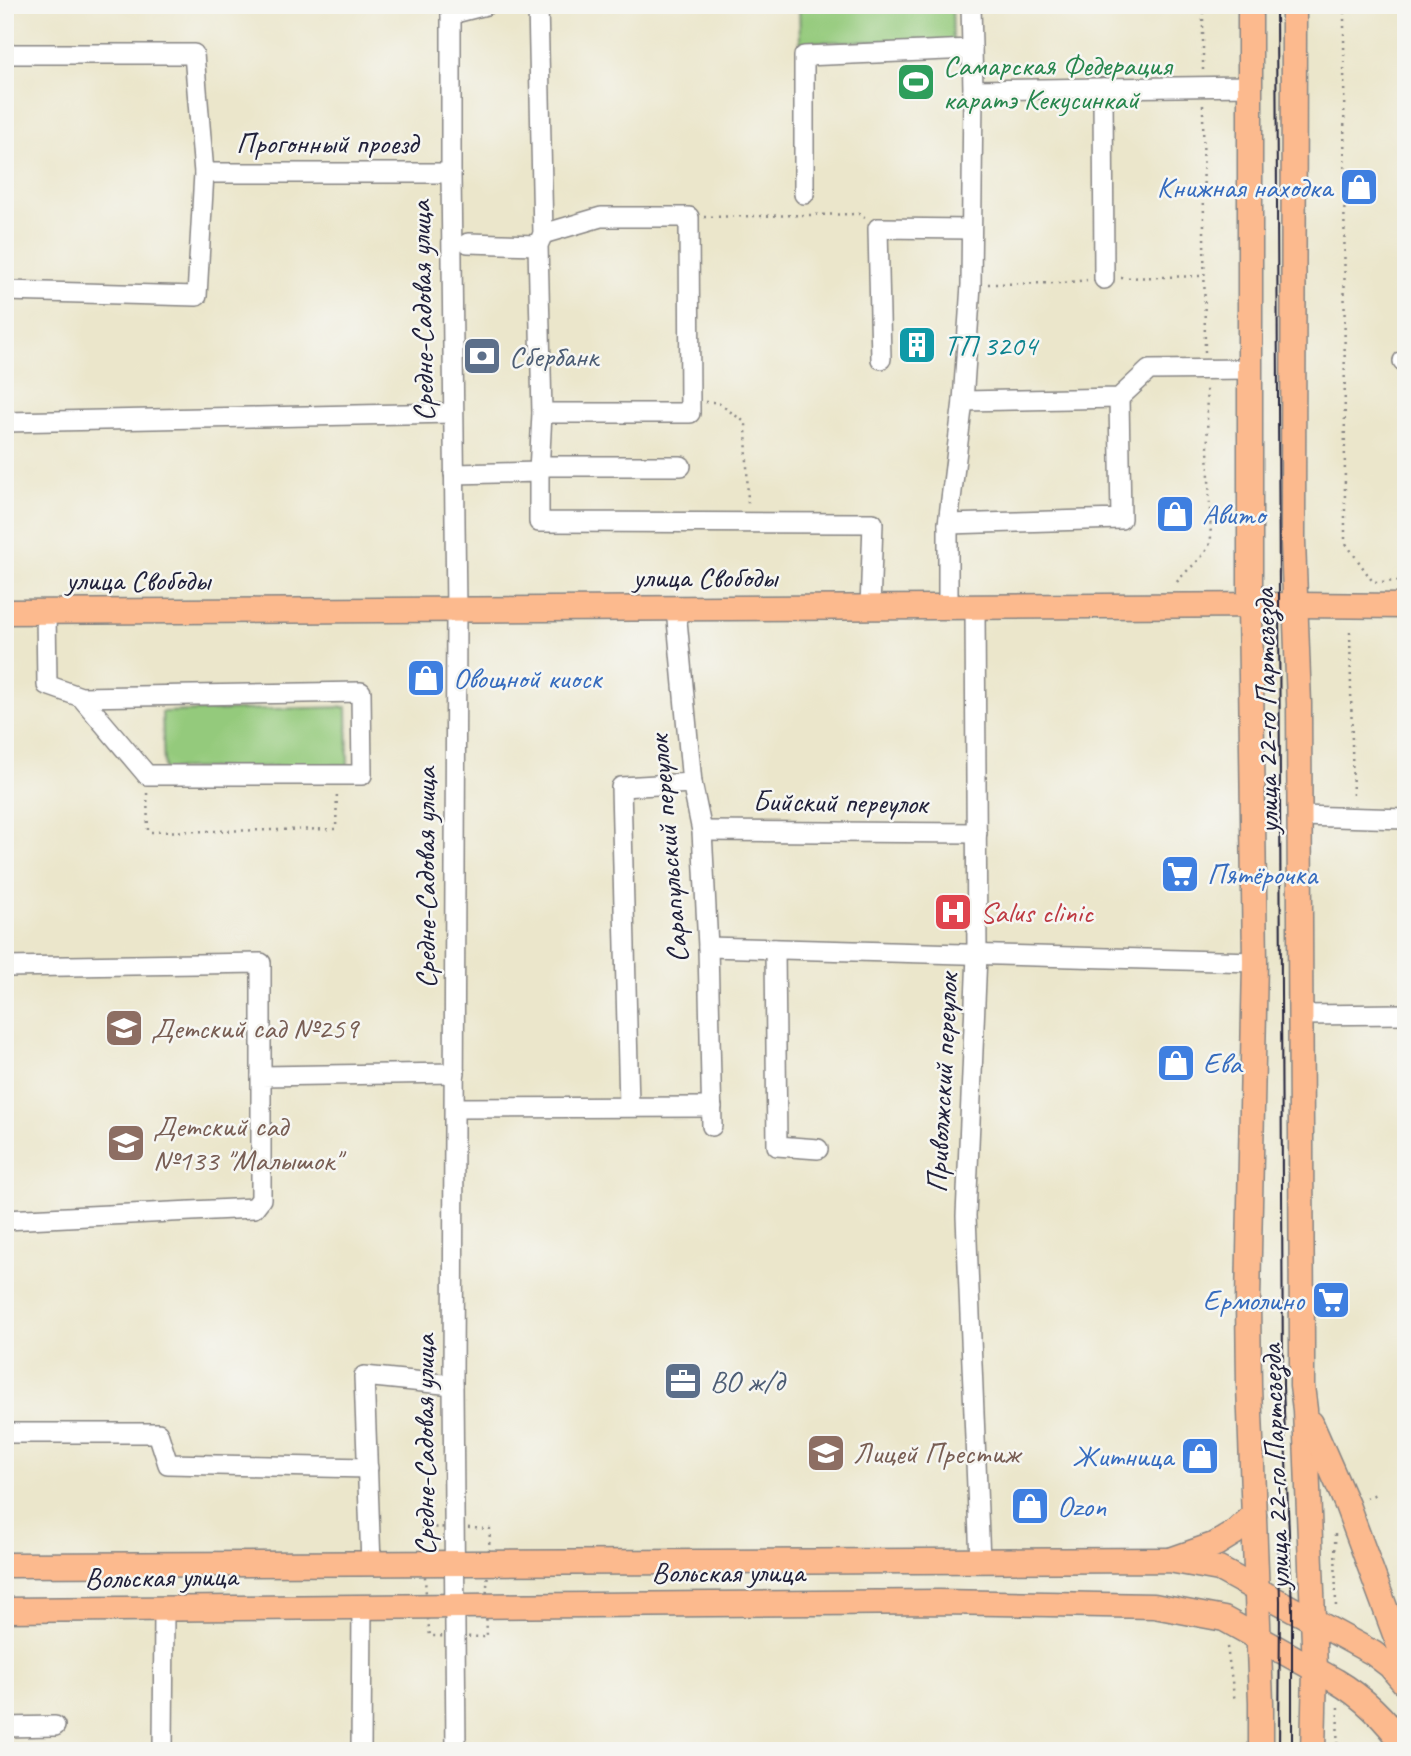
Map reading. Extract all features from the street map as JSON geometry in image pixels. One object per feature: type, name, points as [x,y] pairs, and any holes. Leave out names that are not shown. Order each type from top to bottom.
[{"type":"main road","name":"улица 22-го Партсъезда","points":[[1250,5],[1250,606],[1255,962],[1248,1301],[1261,1751]]},
{"type":"main road","name":"улица 22-го Партсъезда","points":[[1294,5],[1293,541],[1299,704],[1301,1350],[1306,1410],[1315,1669],[1313,1751]]},
{"type":"main road","name":"улица Свободы","points":[[5,612],[1406,606]]},
{"type":"main road","points":[[1306,1410],[1347,1505],[1406,1664]]},
{"type":"main road","points":[[1169,1560],[1216,1544],[1234,1533],[1254,1515]]},
{"type":"main road","name":"Вольская улица","points":[[5,1565],[1169,1560],[1219,1569],[1257,1589],[1373,1653],[1390,1666],[1406,1685]]},
{"type":"main road","name":"Вольская улица","points":[[5,1610],[939,1602],[1154,1606],[1224,1619],[1349,1688],[1390,1726],[1406,1748]]},
{"type":"street","points":[[451,9],[486,5]]},
{"type":"street","points":[[538,5],[542,413],[539,522],[873,523],[870,608]]},
{"type":"street","points":[[948,607],[948,524],[962,401],[971,285],[971,5]]},
{"type":"street","name":"Средне-Садовая улица","points":[[451,9],[456,610],[453,1385],[456,1751]]},
{"type":"street","points":[[804,194],[804,55],[972,49]]},
{"type":"street","name":"Прогонный проезд","points":[[5,54],[194,54],[204,173],[197,296],[5,291]]},
{"type":"street","points":[[973,90],[1251,86]]},
{"type":"street","points":[[1103,88],[1104,279]]},
{"type":"street","name":"Прогонный проезд","points":[[204,173],[451,173]]},
{"type":"street","points":[[468,243],[540,239],[601,217],[689,217],[690,413],[542,413]]},
{"type":"street","points":[[881,359],[878,228],[971,229]]},
{"type":"street","points":[[962,401],[1119,398],[1149,370],[1250,369]]},
{"type":"street","points":[[948,524],[1121,519],[1119,398]]},
{"type":"street","points":[[5,422],[453,413]]},
{"type":"street","points":[[454,474],[681,466]]},
{"type":"street","name":"Приволжский переулок","points":[[975,607],[977,954],[966,1216],[980,1561]]},
{"type":"street","name":"Сарапульский переулок","points":[[629,1106],[712,1116],[702,831],[692,783],[676,609]]},
{"type":"street","points":[[46,612],[47,685],[81,697],[361,692],[362,775],[147,775],[81,697]]},
{"type":"street","points":[[455,1108],[629,1106],[621,788],[692,783]]},
{"type":"street","points":[[1300,816],[1406,819]]},
{"type":"street","name":"Бийский переулок","points":[[702,831],[977,833]]},
{"type":"street","points":[[708,947],[1255,962]]},
{"type":"street","points":[[775,949],[777,1146],[817,1149]]},
{"type":"street","points":[[5,967],[261,963],[261,1199],[254,1208],[5,1220]]},
{"type":"street","points":[[1301,1015],[1406,1014]]},
{"type":"street","points":[[261,1076],[455,1073]]},
{"type":"street","points":[[371,1563],[364,1376],[453,1385]]},
{"type":"street","points":[[5,1433],[158,1433],[168,1464],[368,1468]]},
{"type":"street","points":[[361,1751],[362,1606]]},
{"type":"street","points":[[163,1751],[164,1609]]},
{"type":"street","points":[[5,1727],[55,1726]]},
{"type":"path","points":[[1177,582],[1195,565],[1211,541],[1203,276],[1203,5]]},
{"type":"path","points":[[1345,5],[1345,542],[1373,582],[1406,581]]},
{"type":"path","points":[[689,217],[859,214],[878,228]]},
{"type":"path","points":[[690,401],[717,402],[746,423],[748,523]]},
{"type":"path","points":[[1350,632],[1353,818]]},
{"type":"path","points":[[147,775],[148,832],[336,830],[337,775]]},
{"type":"path","points":[[1227,1647],[1235,1702]]},
{"type":"green space","points":[[799,5],[952,5],[953,41],[800,42]]},
{"type":"green space","points":[[347,707],[348,765],[164,769],[162,712]]},
{"type":"tram line","points":[[1276,5],[1283,1386],[1292,1608],[1292,1751]]},
{"type":"tram line","points":[[1278,1531],[1279,1751]]},
{"type":"place","name":"Самарская Федерация каратэ Кекусинкай","points":[[916,82]]},
{"type":"place","name":"Книжная находка","points":[[1359,187]]},
{"type":"place","name":"ТП 3204","points":[[917,345]]},
{"type":"place","name":"Сбербанк","points":[[482,356]]},
{"type":"place","name":"Авито","points":[[1175,514]]},
{"type":"place","name":"Овощной киоск","points":[[426,678]]},
{"type":"place","name":"Пятёрочка","points":[[1180,874]]},
{"type":"place","name":"Salus clinic","points":[[953,912]]},
{"type":"place","name":"Детский сад №259","points":[[124,1028]]},
{"type":"place","name":"Ева","points":[[1176,1063]]},
{"type":"place","name":"Детский сад №133 \"Малышок\"","points":[[126,1143]]},
{"type":"place","name":"Ермолино","points":[[1331,1300]]},
{"type":"place","name":"ВО ж/д","points":[[683,1381]]},
{"type":"place","name":"Лицей Престиж","points":[[826,1453]]},
{"type":"place","name":"Житница","points":[[1200,1456]]},
{"type":"place","name":"Ozon","points":[[1030,1506]]}]
